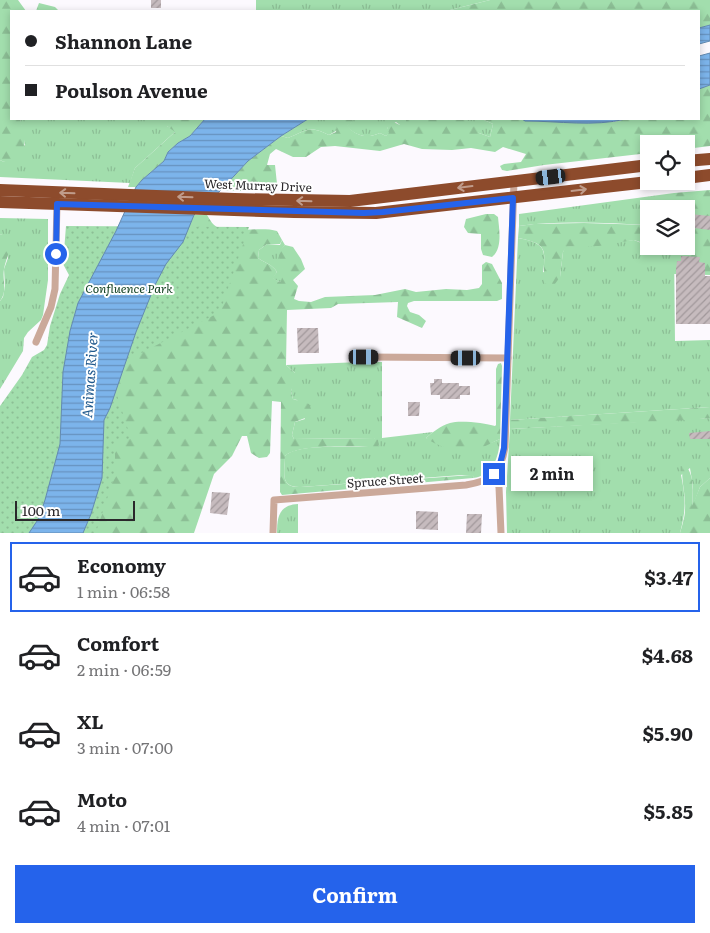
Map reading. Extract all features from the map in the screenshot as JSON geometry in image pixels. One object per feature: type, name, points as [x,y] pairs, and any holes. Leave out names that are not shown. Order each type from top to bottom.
[{"type":"highway","points":[[695,160],[710,159]]},
{"type":"highway","name":"West Murray Drive","points":[[0,190],[234,199],[350,201],[640,166]]},
{"type":"highway","points":[[695,177],[710,175]]},
{"type":"highway","name":"West Murray Drive","points":[[0,202],[376,213],[640,183]]},
{"type":"street","points":[[500,533],[499,487],[494,474],[499,468],[504,448],[514,181]]},
{"type":"street","points":[[36,342],[51,307],[55,288],[57,204]]},
{"type":"street","points":[[364,357],[508,358]]},
{"type":"street","name":"Spruce Street","points":[[273,533],[274,500],[466,485],[483,482],[494,474]]},
{"type":"green space","points":[[0,0],[18,0],[25,10],[10,10],[10,120],[20,120],[25,140],[22,151],[18,155],[4,162],[0,160]]},
{"type":"green space","points":[[256,0],[490,0],[450,10],[256,10]]},
{"type":"green space","points":[[490,0],[710,0],[710,25],[700,28],[700,10],[450,10]]},
{"type":"green space","points":[[39,3],[55,7],[58,10],[36,10]]},
{"type":"green space","points":[[710,85],[710,146],[695,148],[695,135],[640,135],[640,154],[507,171],[502,170],[500,166],[521,162],[526,154],[503,147],[495,152],[471,148],[452,150],[422,149],[404,144],[380,151],[335,146],[321,147],[306,157],[293,157],[276,149],[270,154],[267,165],[275,165],[277,184],[239,191],[221,190],[248,161],[281,136],[288,138],[312,129],[329,135],[336,132],[337,125],[343,127],[343,120],[352,120],[353,122],[347,126],[362,136],[380,133],[386,136],[389,133],[387,120],[400,125],[406,125],[406,120],[463,120],[474,122],[479,133],[490,137],[493,124],[484,120],[613,122],[622,120],[700,120],[700,89]]},
{"type":"green space","points":[[20,120],[167,120],[167,126],[176,131],[135,168],[130,183],[0,177],[0,160],[4,162],[25,145]]},
{"type":"green space","points":[[167,120],[204,120],[190,136],[168,152],[164,161],[136,187],[128,187],[135,168],[175,132],[167,126]]},
{"type":"green space","points":[[306,120],[343,120],[343,127],[329,135],[312,129],[288,138],[281,136]]},
{"type":"green space","points":[[352,120],[406,120],[407,125],[400,125],[396,122],[387,127],[390,133],[386,136],[380,133],[362,136],[346,126]]},
{"type":"green space","points":[[460,120],[484,120],[493,124],[490,137],[479,133]]},
{"type":"green space","points":[[710,190],[710,275],[674,274],[674,255],[695,255],[695,200],[674,200],[674,193]]},
{"type":"green space","points":[[674,193],[674,200],[640,200],[640,225],[567,223],[519,226],[519,214]]},
{"type":"green space","points":[[494,214],[498,217],[499,244],[492,257],[483,255],[481,234],[468,233],[464,227],[466,219]]},
{"type":"green space","points":[[194,215],[207,215],[214,225],[222,229],[277,231],[282,240],[280,244],[267,244],[259,250],[258,258],[275,269],[277,272],[273,278],[279,282],[283,273],[279,250],[285,245],[293,247],[305,269],[293,280],[298,286],[294,299],[299,301],[311,302],[325,297],[375,295],[405,289],[416,292],[479,288],[482,284],[482,265],[486,262],[492,264],[502,283],[502,299],[497,301],[414,301],[408,303],[407,306],[410,312],[419,315],[426,321],[422,328],[397,317],[398,302],[338,304],[331,308],[287,310],[286,365],[295,373],[296,378],[291,391],[293,399],[309,404],[312,411],[310,416],[295,422],[292,435],[294,439],[374,438],[378,440],[379,447],[315,447],[292,452],[285,456],[284,473],[286,482],[289,485],[301,487],[472,475],[474,476],[473,478],[282,495],[280,492],[281,402],[272,401],[270,453],[267,457],[259,458],[251,453],[247,436],[242,436],[232,456],[214,474],[194,533],[83,533],[104,420],[136,332]]},
{"type":"green space","points":[[0,218],[48,219],[48,280],[41,320],[24,338],[23,351],[0,389],[0,301],[3,297],[5,286],[4,269],[8,258],[2,234],[0,235]]},
{"type":"green space","points":[[534,224],[640,225],[640,242],[634,240],[599,246],[566,247],[563,252],[560,277],[552,288],[545,283],[544,253],[542,248],[538,244],[518,238],[519,226]]},
{"type":"green space","name":"Confluence Park","points":[[66,226],[249,227],[220,312],[109,370],[131,439],[115,439],[115,475],[96,532],[0,533],[0,406],[32,357],[44,350],[47,345],[50,326],[60,294],[69,275],[63,264]]},
{"type":"green space","points":[[2,234],[9,240],[9,248],[4,269],[4,293],[0,301],[0,235]]},
{"type":"green space","points":[[518,238],[538,244],[544,257],[543,272],[560,277],[565,247],[634,240],[640,242],[640,255],[674,255],[675,341],[710,340],[710,407],[510,420]]},
{"type":"green space","points":[[282,240],[285,245],[279,251],[284,273],[282,281],[279,282],[272,278],[277,272],[275,269],[258,258],[259,250],[267,244],[280,245]]},
{"type":"green space","points":[[382,362],[382,438],[433,432],[426,438],[447,446],[463,449],[478,447],[500,439],[496,459],[490,470],[486,474],[473,478],[474,476],[462,475],[301,487],[289,485],[286,482],[284,473],[285,456],[292,452],[315,447],[379,446],[374,438],[294,439],[292,435],[295,422],[305,419],[297,400],[293,399],[291,391],[295,373],[286,365]]},
{"type":"green space","points":[[501,363],[500,439],[474,450],[455,450],[443,447],[426,438],[440,427],[454,422],[496,425],[496,369],[498,364]]},
{"type":"green space","points":[[710,407],[710,418],[510,429],[510,420]]},
{"type":"green space","points":[[710,418],[710,478],[700,487],[692,508],[693,487],[690,468],[681,475],[685,504],[680,533],[507,533],[506,492],[510,429]]},
{"type":"green space","points":[[683,462],[690,472],[693,488],[692,506],[700,487],[710,478],[710,533],[680,533],[685,510],[682,475]]},
{"type":"green space","points":[[298,504],[298,533],[277,533],[280,513],[287,507]]},
{"type":"water","points":[[710,25],[710,41],[700,44],[700,28]]},
{"type":"water","points":[[710,53],[710,85],[700,89],[700,56]]},
{"type":"water","name":"Animas River","points":[[204,120],[306,120],[281,136],[248,161],[194,215],[183,242],[166,264],[155,285],[136,332],[110,408],[104,420],[102,478],[83,533],[29,533],[39,518],[60,444],[63,372],[70,331],[78,303],[116,231],[136,187],[164,161],[168,152],[190,136]]},
{"type":"water","points":[[524,120],[620,120],[601,123]]},
{"type":"building","points":[[151,0],[161,0],[161,8],[151,8]]},
{"type":"building","points":[[695,214],[710,216],[710,230],[695,228]]},
{"type":"building","points":[[681,256],[700,257],[699,262],[705,263],[705,276],[710,276],[710,324],[676,324],[676,269],[677,261],[681,261]]},
{"type":"building","points":[[297,328],[318,328],[319,353],[298,353]]},
{"type":"building","points":[[434,379],[442,379],[442,383],[459,383],[459,386],[470,386],[470,395],[460,395],[460,399],[440,399],[440,395],[431,395],[430,383],[434,383]]},
{"type":"building","points":[[408,402],[420,402],[419,416],[408,416]]},
{"type":"building","points":[[710,431],[710,439],[690,439],[689,433]]},
{"type":"building","points":[[212,492],[230,493],[227,515],[210,513]]},
{"type":"building","points":[[416,511],[438,512],[438,530],[416,529]]},
{"type":"building","points":[[467,514],[482,514],[481,533],[466,533]]},
{"type":"route","points":[[56,254],[57,204],[364,213],[513,198],[504,448],[499,468],[494,474]]}]
